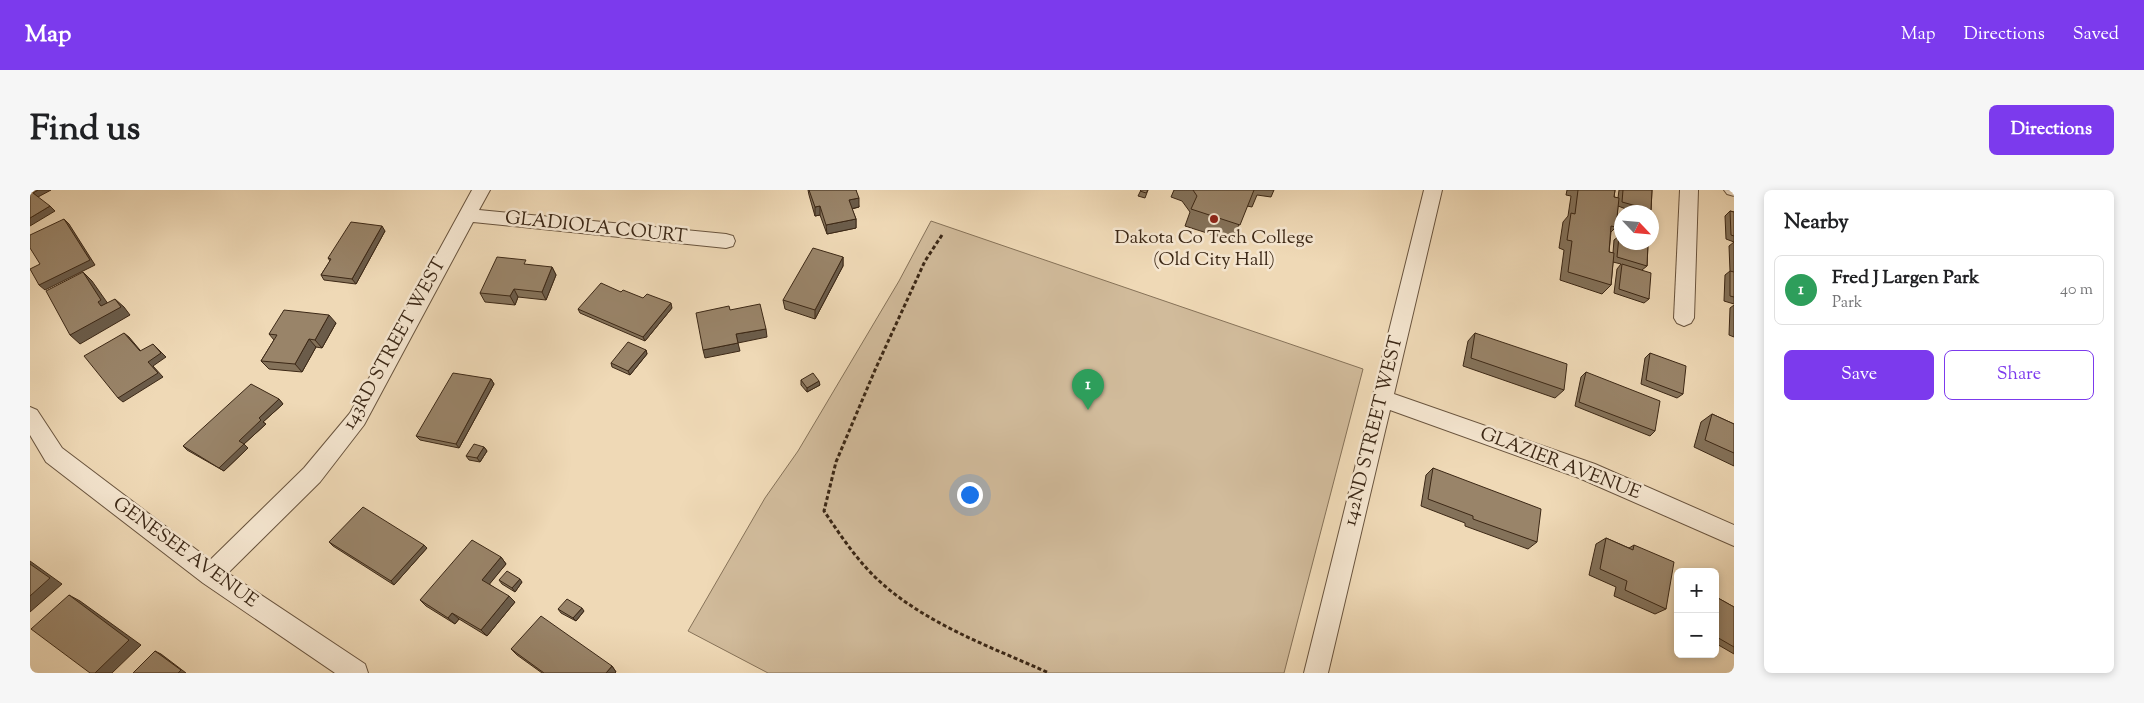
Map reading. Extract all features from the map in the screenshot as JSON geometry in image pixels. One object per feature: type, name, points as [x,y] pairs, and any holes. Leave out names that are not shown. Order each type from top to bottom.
[{"type":"street","name":"143RD STREET WEST","points":[[211,575],[312,475],[356,420],[481,190]]},
{"type":"street","name":"142ND STREET WEST","points":[[1316,673],[1433,190]]},
{"type":"street","points":[[1684,318],[1689,190]]},
{"type":"street","name":"GLADIOLA COURT","points":[[466,215],[726,242]]},
{"type":"street","name":"GLAZIER AVENUE","points":[[1382,398],[1587,472],[1734,536]]},
{"type":"street","name":"GENESEE AVENUE","points":[[30,416],[54,455],[211,575],[356,673]]},
{"type":"path","points":[[942,235],[925,261],[875,370],[836,462],[824,511],[845,541],[881,582],[942,625],[1049,673]]},
{"type":"shaded area","points":[[931,221],[1363,369],[1284,673],[768,673],[688,631],[765,498],[798,451],[899,281]]},
{"type":"building","points":[[30,190],[38,190],[33,193],[50,206],[30,218]]},
{"type":"building","points":[[809,190],[856,190],[859,198],[849,200],[856,219],[826,225],[820,206],[815,207]]},
{"type":"building","points":[[1193,190],[1254,190],[1240,225],[1191,209],[1197,196]]},
{"type":"building","points":[[1578,190],[1615,190],[1614,197],[1619,198],[1618,205],[1614,205],[1614,227],[1611,226],[1609,252],[1614,253],[1611,285],[1568,272],[1572,241],[1567,240],[1571,213],[1575,214]]},
{"type":"building","points":[[1623,190],[1652,190],[1651,205],[1633,205],[1622,202]]},
{"type":"building","points":[[1730,211],[1734,212],[1734,236],[1731,235]]},
{"type":"building","points":[[64,219],[90,260],[39,285],[30,269],[40,264],[30,248],[30,235]]},
{"type":"building","points":[[351,222],[382,226],[352,279],[321,275],[331,259],[328,258]]},
{"type":"building","points":[[813,248],[843,257],[815,310],[783,300]]},
{"type":"building","points":[[1618,250],[1648,250],[1647,266],[1617,257]]},
{"type":"building","points":[[497,257],[526,260],[524,264],[552,267],[542,292],[514,289],[510,296],[480,293]]},
{"type":"building","points":[[1622,264],[1651,273],[1649,299],[1619,289]]},
{"type":"building","points":[[1730,271],[1734,272],[1734,297],[1730,296]]},
{"type":"building","points":[[83,272],[101,300],[98,302],[101,306],[115,299],[121,307],[70,335],[46,291]]},
{"type":"building","points":[[601,283],[621,292],[623,290],[643,298],[647,294],[671,303],[643,337],[578,309]]},
{"type":"building","points":[[760,304],[766,329],[736,334],[738,343],[703,350],[696,313],[729,306],[730,310]]},
{"type":"building","points":[[284,310],[329,315],[315,340],[309,339],[295,364],[261,361],[277,335],[269,334]]},
{"type":"building","points":[[124,333],[140,351],[153,344],[161,353],[148,362],[158,373],[118,398],[84,356]]},
{"type":"building","points":[[1475,333],[1567,364],[1564,390],[1471,358]]},
{"type":"building","points":[[628,342],[646,350],[628,371],[611,363]]},
{"type":"building","points":[[1650,353],[1686,366],[1683,394],[1646,380]]},
{"type":"building","points":[[1586,372],[1660,401],[1655,431],[1579,402]]},
{"type":"building","points":[[453,373],[491,379],[456,444],[416,436]]},
{"type":"building","points":[[813,373],[819,381],[807,388],[801,380]]},
{"type":"building","points":[[251,384],[279,399],[239,441],[244,444],[219,468],[183,446]]},
{"type":"building","points":[[1712,414],[1734,424],[1734,453],[1705,440]]},
{"type":"building","points":[[474,444],[484,447],[477,458],[466,456]]},
{"type":"building","points":[[1433,468],[1541,509],[1537,542],[1473,519],[1473,516],[1428,499]]},
{"type":"building","points":[[363,507],[424,545],[391,581],[329,542]]},
{"type":"building","points":[[1606,538],[1633,550],[1634,545],[1674,562],[1666,609],[1625,590],[1627,581],[1600,569]]},
{"type":"building","points":[[472,540],[501,557],[482,580],[509,596],[481,630],[452,613],[448,618],[420,600]]},
{"type":"building","points":[[30,564],[50,578],[30,596]]},
{"type":"building","points":[[507,571],[520,579],[512,588],[499,580]]},
{"type":"building","points":[[69,595],[129,640],[95,673],[90,673],[31,629]]},
{"type":"building","points":[[567,599],[582,608],[573,618],[558,609]]},
{"type":"building","points":[[1719,599],[1734,607],[1734,647],[1719,638]]},
{"type":"building","points":[[541,616],[612,666],[606,673],[544,673],[511,649]]},
{"type":"building","points":[[155,651],[181,670],[178,673],[133,673]]},
{"type":"place","name":"Dakota Co Tech College (Old City Hall)","points":[[1214,219]]},
{"type":"place","name":"Fred J Largen Park","points":[[1088,410]]}]
